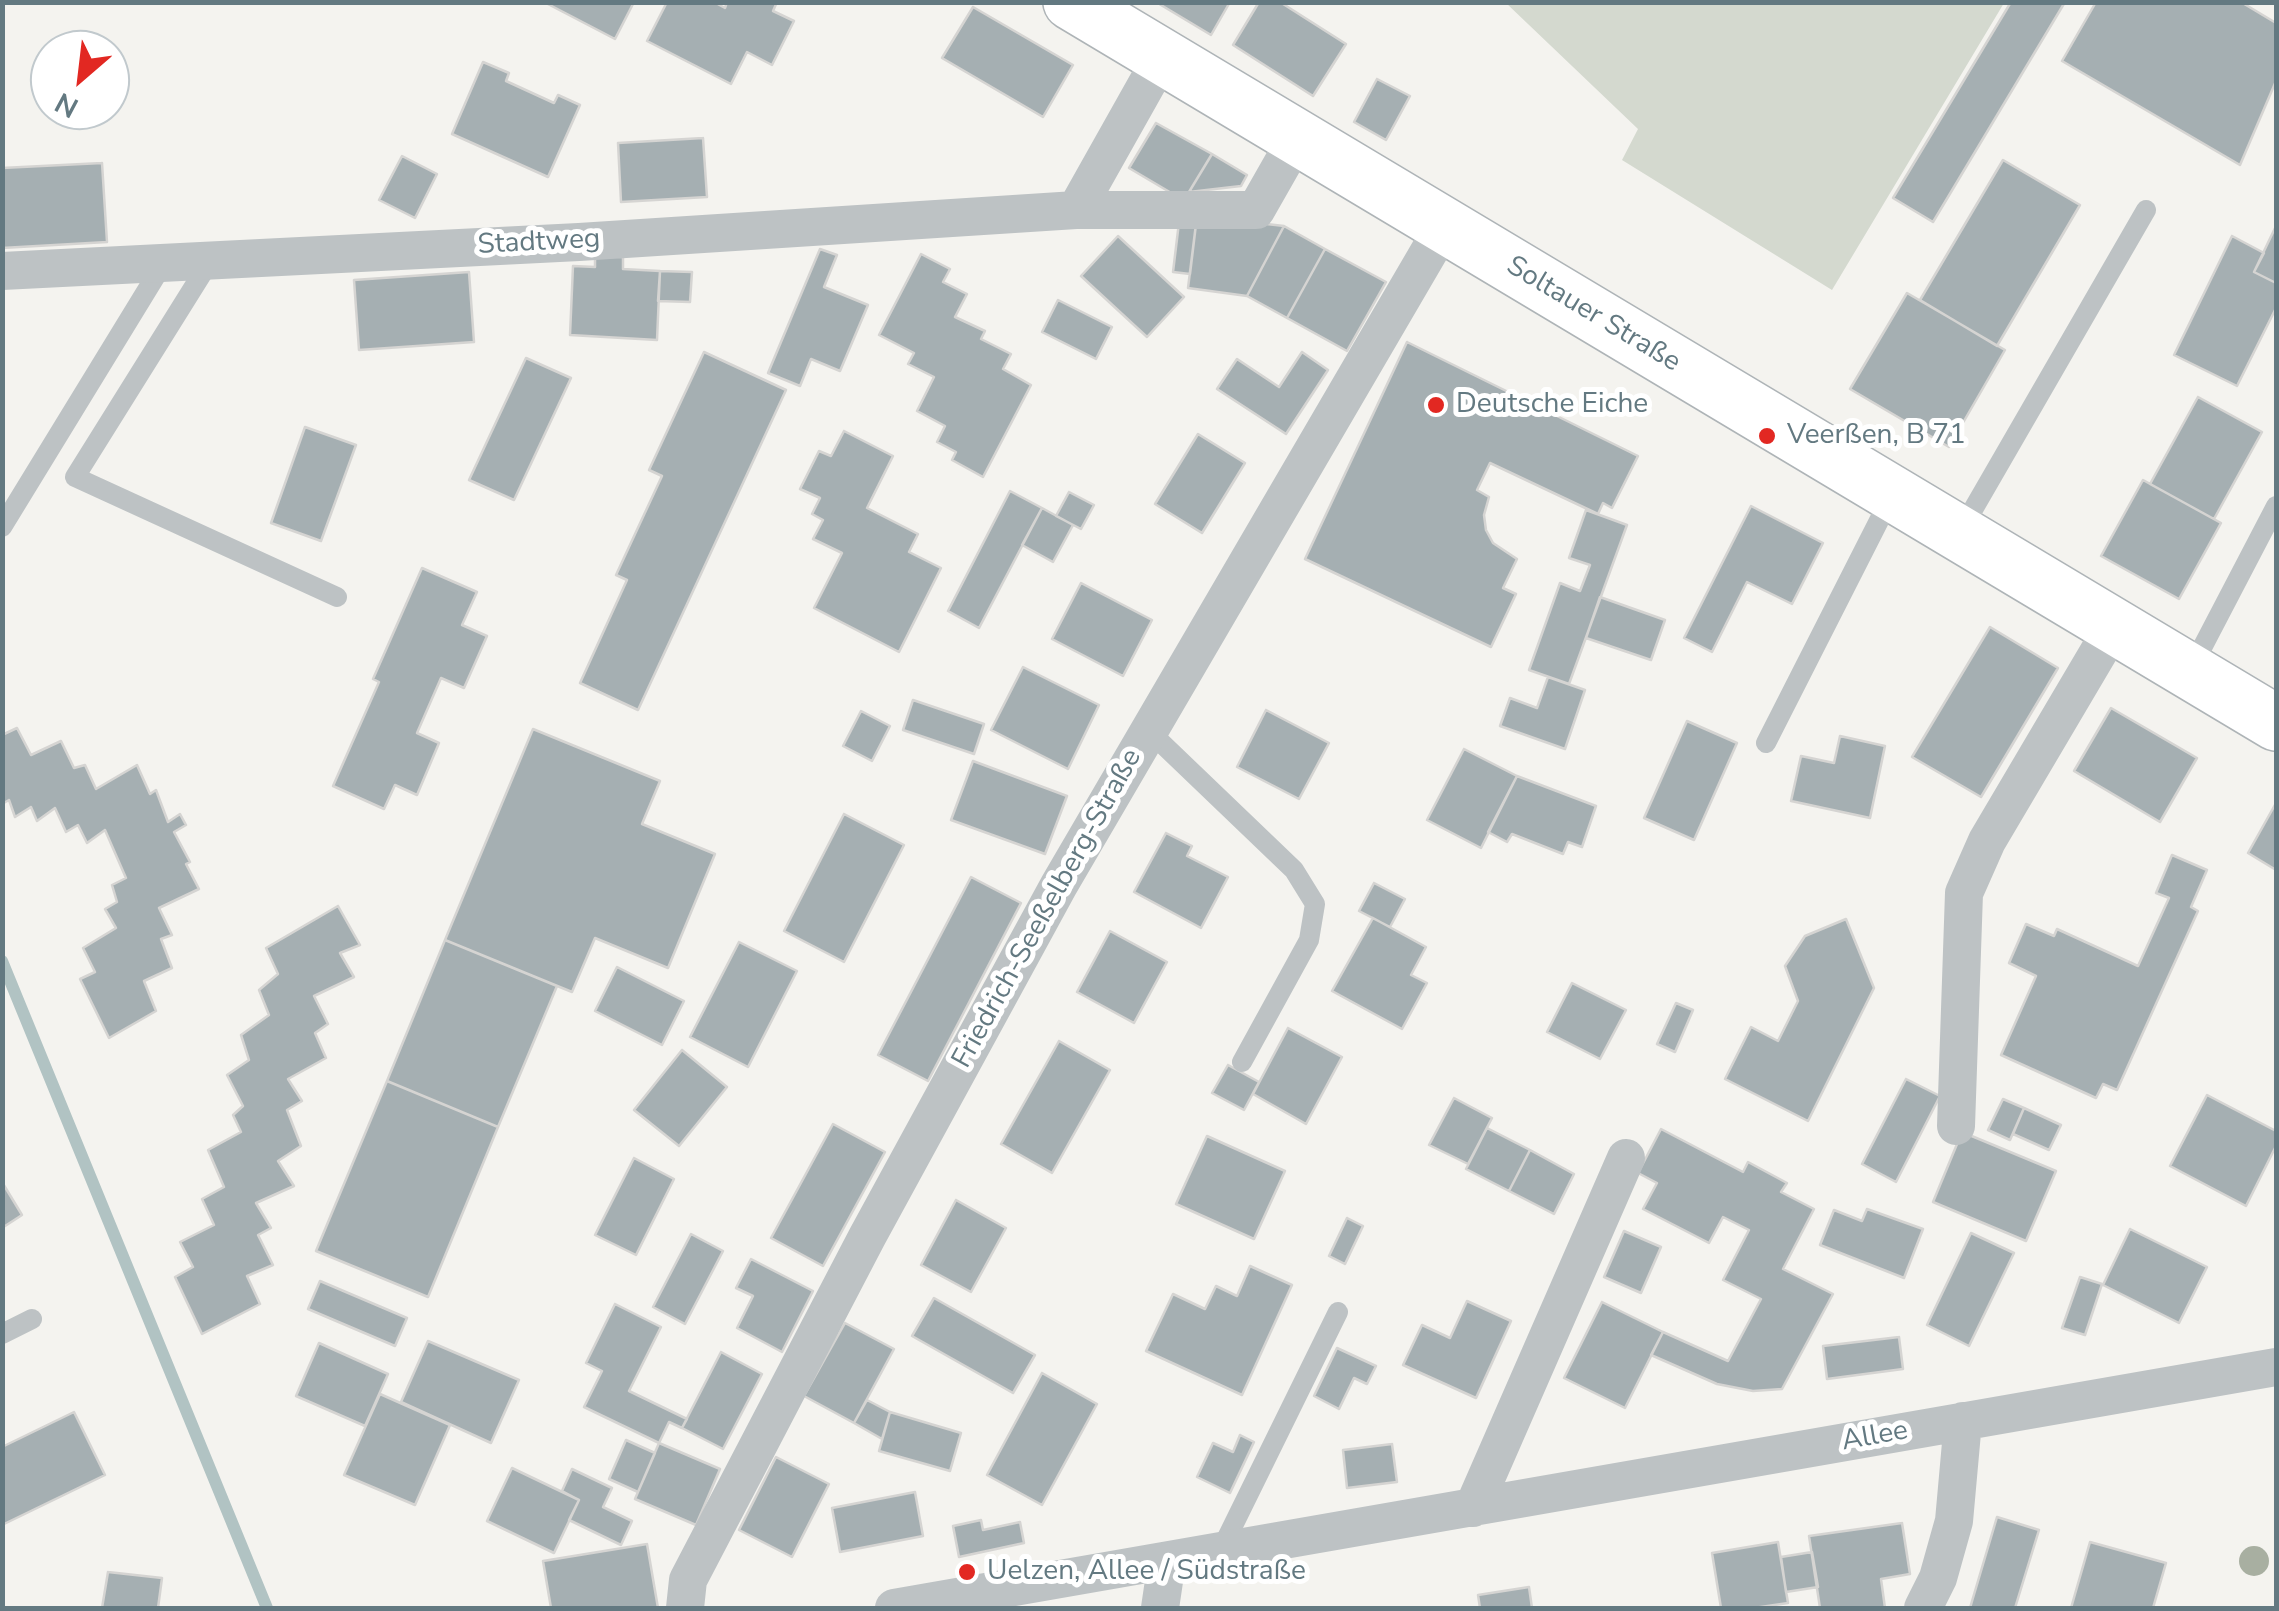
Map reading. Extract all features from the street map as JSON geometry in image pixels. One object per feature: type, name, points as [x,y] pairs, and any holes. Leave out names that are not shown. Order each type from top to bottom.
[{"type":"main road","name":"Soltauer Straße","points":[[1096,10],[1162,58],[2276,723]]},
{"type":"street","points":[[1076,210],[1162,58]]},
{"type":"street","name":"Stadtweg","points":[[2,272],[579,242],[1076,210],[1256,210],[1296,138]]},
{"type":"street","name":"Friedrich-Seeßelberg-Straße","points":[[684,1608],[688,1580],[858,1254],[1058,885],[1444,226]]},
{"type":"street","points":[[1956,1126],[1964,893],[1987,841],[2114,626]]},
{"type":"street","points":[[1473,1508],[1626,1158]]},
{"type":"street","name":"Allee","points":[[894,1608],[2276,1367]]},
{"type":"street","points":[[1923,1608],[1938,1578],[1954,1521],[1963,1421]]},
{"type":"street","points":[[1160,1608],[1167,1561]]},
{"type":"lane","points":[[1959,533],[2146,210]]},
{"type":"lane","points":[[210,261],[74,476],[337,597]]},
{"type":"lane","points":[[2,527],[163,264]]},
{"type":"lane","points":[[1766,743],[1893,494]]},
{"type":"lane","points":[[2190,671],[2276,506]]},
{"type":"lane","points":[[1149,731],[1294,870],[1315,904],[1309,940],[1242,1062]]},
{"type":"lane","points":[[1220,1552],[1338,1312]]},
{"type":"lane","points":[[2,1334],[32,1319]]},
{"type":"shaded area","points":[[1506,3],[2004,3],[1832,290],[1622,160],[1638,129]]},
{"type":"building","points":[[544,2],[634,2],[615,39]]},
{"type":"building","points":[[667,2],[714,2],[725,8],[727,2],[777,2],[773,11],[794,21],[772,65],[747,52],[731,84],[647,41]]},
{"type":"building","points":[[1156,2],[1230,2],[1211,35]]},
{"type":"building","points":[[1259,2],[1280,2],[1346,44],[1313,96],[1233,45]]},
{"type":"building","points":[[2011,2],[2065,2],[1933,222],[1893,198]]},
{"type":"building","points":[[2096,2],[2241,2],[2276,23],[2276,81],[2240,165],[2062,61]]},
{"type":"building","points":[[973,7],[1073,65],[1043,117],[942,58]]},
{"type":"building","points":[[483,62],[509,73],[506,81],[554,103],[558,95],[580,105],[548,177],[452,134]]},
{"type":"building","points":[[1377,79],[1410,96],[1386,140],[1354,122]]},
{"type":"building","points":[[1156,123],[1212,154],[1189,192],[1173,194],[1129,168]]},
{"type":"building","points":[[703,138],[707,197],[621,202],[618,143]]},
{"type":"building","points":[[1212,154],[1247,175],[1241,186],[1189,192]]},
{"type":"building","points":[[402,156],[437,174],[415,218],[379,200]]},
{"type":"building","points":[[2003,160],[2080,205],[1997,346],[1920,300]]},
{"type":"building","points":[[102,163],[107,242],[2,248],[2,168]]},
{"type":"building","points":[[1180,214],[1197,216],[1190,274],[1173,272]]},
{"type":"building","points":[[1197,216],[1284,226],[1247,296],[1188,288]]},
{"type":"building","points":[[1284,226],[1325,249],[1287,318],[1247,296]]},
{"type":"building","points":[[2276,226],[2276,283],[2254,272]]},
{"type":"building","points":[[1118,236],[1184,297],[1147,337],[1081,276]]},
{"type":"building","points":[[2232,236],[2264,253],[2254,272],[2276,283],[2276,308],[2237,386],[2174,355]]},
{"type":"building","points":[[820,249],[837,255],[824,287],[868,305],[840,371],[811,359],[800,386],[768,373]]},
{"type":"building","points":[[1325,249],[1386,282],[1347,351],[1287,318]]},
{"type":"building","points":[[921,254],[950,269],[943,282],[967,294],[955,317],[985,331],[981,339],[1011,354],[1003,369],[1031,385],[983,477],[952,460],[956,452],[937,442],[945,426],[917,411],[934,377],[908,364],[914,353],[879,335]]},
{"type":"building","points":[[595,256],[623,257],[623,269],[660,271],[657,340],[570,335],[573,266],[595,267]]},
{"type":"building","points":[[660,271],[692,272],[690,302],[658,301]]},
{"type":"building","points":[[469,272],[474,342],[359,350],[354,280]]},
{"type":"building","points":[[1907,293],[2005,350],[1949,447],[1850,389]]},
{"type":"building","points":[[1058,300],[1112,327],[1096,359],[1042,332]]},
{"type":"building","points":[[1407,342],[1638,456],[1612,508],[1603,503],[1598,514],[1490,463],[1477,490],[1489,497],[1484,515],[1486,530],[1493,543],[1517,559],[1503,588],[1516,594],[1491,647],[1305,559]]},
{"type":"building","points":[[704,352],[786,390],[638,710],[580,683],[627,580],[616,575],[662,476],[649,470]]},
{"type":"building","points":[[1302,352],[1328,370],[1286,434],[1217,389],[1237,359],[1279,387]]},
{"type":"building","points":[[526,358],[571,378],[514,500],[469,480]]},
{"type":"building","points":[[2198,397],[2262,432],[2214,519],[2150,484]]},
{"type":"building","points":[[305,427],[356,445],[321,541],[271,523]]},
{"type":"building","points":[[844,431],[893,456],[867,508],[918,534],[909,552],[941,568],[899,652],[814,608],[842,553],[813,539],[823,520],[812,514],[820,498],[800,489],[819,451],[831,456]]},
{"type":"building","points":[[1198,434],[1245,463],[1202,533],[1155,504]]},
{"type":"building","points":[[2143,480],[2221,523],[2179,599],[2101,556]]},
{"type":"building","points":[[1010,491],[1042,508],[979,628],[948,611]]},
{"type":"building","points":[[1069,492],[1094,505],[1081,529],[1056,516]]},
{"type":"building","points":[[1751,506],[1823,543],[1792,604],[1747,582],[1712,652],[1684,638]]},
{"type":"building","points":[[1042,508],[1073,525],[1053,562],[1022,545]]},
{"type":"building","points":[[1586,510],[1627,525],[1569,684],[1529,670],[1560,583],[1580,591],[1590,565],[1569,558]]},
{"type":"building","points":[[422,568],[477,592],[462,625],[487,636],[464,688],[441,678],[417,733],[439,743],[417,795],[395,785],[384,809],[333,786],[379,682],[373,679]]},
{"type":"building","points":[[1081,583],[1152,620],[1123,676],[1052,639]]},
{"type":"building","points":[[1600,597],[1665,620],[1651,660],[1586,638]]},
{"type":"building","points":[[1990,627],[2058,668],[1981,797],[1912,757]]},
{"type":"building","points":[[1023,667],[1099,705],[1068,769],[991,730]]},
{"type":"building","points":[[1548,677],[1585,690],[1565,749],[1500,726],[1510,698],[1537,708]]},
{"type":"building","points":[[913,700],[984,724],[974,754],[903,730]]},
{"type":"building","points":[[2111,708],[2197,758],[2160,822],[2074,771]]},
{"type":"building","points":[[1266,710],[1329,743],[1299,799],[1237,767]]},
{"type":"building","points":[[861,711],[890,726],[872,761],[843,746]]},
{"type":"building","points":[[1687,721],[1737,743],[1694,840],[1644,818]]},
{"type":"building","points":[[17,728],[31,755],[61,741],[74,768],[85,765],[96,789],[137,765],[150,794],[156,790],[168,822],[180,814],[186,825],[174,832],[199,889],[159,908],[172,935],[161,939],[172,968],[144,981],[156,1011],[109,1038],[80,979],[95,972],[83,948],[116,928],[105,909],[117,902],[112,885],[126,878],[105,830],[87,843],[78,825],[66,832],[55,808],[37,821],[31,807],[15,817],[9,800],[2,804],[2,735]]},
{"type":"building","points":[[533,729],[660,781],[642,824],[715,854],[668,968],[595,938],[572,992],[445,940]]},
{"type":"building","points":[[1840,736],[1885,746],[1870,818],[1791,801],[1801,756],[1834,763]]},
{"type":"building","points":[[1464,749],[1517,776],[1481,848],[1427,820]]},
{"type":"building","points":[[973,761],[1067,796],[1045,854],[951,820]]},
{"type":"building","points":[[1517,776],[1596,806],[1582,847],[1568,842],[1563,854],[1512,834],[1507,842],[1488,832]]},
{"type":"building","points":[[2276,803],[2276,870],[2248,853]]},
{"type":"building","points":[[844,814],[904,845],[844,962],[784,931]]},
{"type":"building","points":[[1166,833],[1192,846],[1187,856],[1228,877],[1201,928],[1134,892]]},
{"type":"building","points":[[2172,855],[2207,870],[2191,907],[2198,911],[2117,1090],[2103,1084],[2096,1098],[2001,1055],[2036,976],[2009,963],[2026,924],[2054,936],[2057,929],[2138,966],[2169,898],[2156,893]]},
{"type":"building","points":[[971,877],[1021,903],[928,1081],[878,1055]]},
{"type":"building","points":[[1374,883],[1405,899],[1390,927],[1359,911]]},
{"type":"building","points":[[338,906],[360,945],[340,953],[354,977],[314,996],[328,1024],[315,1033],[326,1058],[288,1079],[302,1101],[287,1110],[301,1146],[278,1161],[294,1186],[256,1203],[271,1228],[258,1235],[273,1265],[247,1276],[260,1304],[202,1334],[175,1277],[193,1267],[180,1242],[214,1225],[202,1199],[224,1187],[208,1150],[241,1132],[233,1115],[243,1106],[227,1075],[249,1060],[241,1035],[269,1015],[259,990],[278,974],[266,948]]},
{"type":"building","points":[[1373,918],[1426,947],[1411,975],[1427,983],[1402,1029],[1332,991]]},
{"type":"building","points":[[1846,919],[1874,988],[1808,1121],[1725,1079],[1751,1027],[1778,1041],[1798,1001],[1785,966],[1805,936]]},
{"type":"building","points":[[1110,931],[1167,962],[1134,1023],[1077,992]]},
{"type":"building","points":[[445,940],[557,986],[498,1127],[387,1081]]},
{"type":"building","points":[[739,942],[797,971],[748,1067],[690,1037]]},
{"type":"building","points":[[617,967],[684,1001],[662,1045],[595,1011]]},
{"type":"building","points":[[1572,983],[1626,1010],[1600,1059],[1547,1032]]},
{"type":"building","points":[[1676,1003],[1693,1010],[1675,1052],[1657,1044]]},
{"type":"building","points":[[1288,1028],[1342,1057],[1306,1124],[1253,1094]]},
{"type":"building","points":[[1059,1041],[1110,1070],[1052,1173],[1001,1144]]},
{"type":"building","points":[[682,1050],[727,1087],[679,1146],[634,1110]]},
{"type":"building","points":[[1228,1065],[1259,1082],[1244,1110],[1212,1093]]},
{"type":"building","points":[[1906,1079],[1940,1096],[1896,1182],[1862,1164]]},
{"type":"building","points":[[387,1081],[498,1127],[428,1297],[316,1251]]},
{"type":"building","points":[[2207,1095],[2276,1131],[2276,1146],[2246,1206],[2170,1166]]},
{"type":"building","points":[[1454,1098],[1492,1118],[1468,1164],[1429,1145]]},
{"type":"building","points":[[2003,1099],[2024,1108],[2010,1140],[1988,1130]]},
{"type":"building","points":[[2024,1108],[2061,1125],[2049,1150],[2013,1134]]},
{"type":"building","points":[[833,1124],[885,1152],[823,1266],[771,1238]]},
{"type":"building","points":[[1487,1128],[1530,1150],[1509,1191],[1466,1169]]},
{"type":"building","points":[[1661,1129],[1743,1172],[1748,1162],[1787,1183],[1781,1192],[1814,1209],[1783,1269],[1833,1294],[1782,1389],[1753,1391],[1717,1384],[1651,1355],[1663,1332],[1728,1361],[1761,1299],[1723,1280],[1749,1230],[1723,1217],[1709,1243],[1643,1209],[1657,1183],[1638,1173]]},
{"type":"building","points":[[1962,1132],[2056,1171],[2026,1241],[1933,1202]]},
{"type":"building","points":[[1207,1136],[1285,1171],[1254,1239],[1176,1204]]},
{"type":"building","points":[[1530,1150],[1574,1174],[1554,1214],[1509,1191]]},
{"type":"building","points":[[634,1158],[674,1179],[636,1255],[595,1235]]},
{"type":"building","points":[[2,1182],[22,1215],[2,1228]]},
{"type":"building","points":[[956,1200],[1006,1228],[971,1292],[921,1265]]},
{"type":"building","points":[[1867,1209],[1923,1229],[1904,1278],[1820,1245],[1834,1210],[1862,1221]]},
{"type":"building","points":[[1347,1218],[1363,1226],[1345,1264],[1329,1256]]},
{"type":"building","points":[[2130,1229],[2207,1267],[2179,1323],[2103,1285]]},
{"type":"building","points":[[1624,1231],[1661,1247],[1641,1293],[1604,1277]]},
{"type":"building","points":[[1971,1233],[2014,1253],[1969,1346],[1927,1325]]},
{"type":"building","points":[[691,1234],[723,1251],[685,1324],[653,1307]]},
{"type":"building","points":[[751,1259],[813,1291],[782,1352],[737,1328],[753,1296],[736,1288]]},
{"type":"building","points":[[1250,1266],[1292,1285],[1242,1395],[1146,1351],[1173,1294],[1205,1309],[1216,1286],[1237,1296]]},
{"type":"building","points":[[2080,1277],[2102,1284],[2085,1335],[2062,1328]]},
{"type":"building","points":[[320,1281],[407,1318],[395,1346],[308,1309]]},
{"type":"building","points":[[934,1298],[1035,1355],[1013,1393],[912,1336]]},
{"type":"building","points":[[1467,1301],[1511,1321],[1476,1398],[1403,1365],[1422,1325],[1450,1338]]},
{"type":"building","points":[[1602,1302],[1663,1332],[1625,1408],[1564,1378]]},
{"type":"building","points":[[615,1304],[661,1327],[629,1391],[687,1419],[682,1428],[669,1422],[659,1443],[584,1407],[602,1371],[586,1363]]},
{"type":"building","points":[[845,1323],[894,1349],[854,1423],[804,1396]]},
{"type":"building","points":[[1899,1337],[1903,1369],[1827,1379],[1823,1346]]},
{"type":"building","points":[[428,1341],[519,1380],[491,1443],[401,1402]]},
{"type":"building","points":[[319,1343],[388,1374],[365,1426],[296,1396]]},
{"type":"building","points":[[1337,1348],[1376,1366],[1367,1384],[1354,1378],[1339,1409],[1314,1396]]},
{"type":"building","points":[[721,1352],[762,1374],[723,1449],[682,1428]]},
{"type":"building","points":[[1042,1373],[1097,1404],[1042,1505],[987,1475]]},
{"type":"building","points":[[380,1394],[450,1425],[415,1505],[344,1475]]},
{"type":"building","points":[[867,1400],[890,1412],[882,1439],[854,1423]]},
{"type":"building","points":[[74,1412],[105,1475],[2,1525],[2,1447]]},
{"type":"building","points":[[890,1412],[961,1433],[950,1471],[879,1451]]},
{"type":"building","points":[[1240,1435],[1254,1442],[1230,1493],[1197,1477],[1213,1443],[1233,1452]]},
{"type":"building","points":[[626,1440],[655,1453],[638,1492],[609,1479]]},
{"type":"building","points":[[659,1443],[720,1469],[696,1525],[635,1499]]},
{"type":"building","points":[[1392,1444],[1397,1482],[1347,1488],[1343,1450]]},
{"type":"building","points":[[776,1457],[829,1484],[792,1557],[739,1530]]},
{"type":"building","points":[[512,1468],[579,1500],[554,1553],[487,1521]]},
{"type":"building","points":[[572,1469],[612,1488],[603,1507],[632,1521],[621,1545],[569,1520],[579,1500],[562,1491]]},
{"type":"building","points":[[915,1492],[923,1536],[840,1552],[832,1508]]},
{"type":"building","points":[[1997,1517],[2039,1530],[2015,1608],[1970,1608]]},
{"type":"building","points":[[981,1520],[983,1530],[1020,1522],[1024,1543],[959,1557],[953,1526]]},
{"type":"building","points":[[1902,1523],[1910,1574],[1881,1579],[1885,1608],[1820,1608],[1809,1536]]},
{"type":"building","points":[[1778,1542],[1788,1603],[1721,1608],[1712,1553]]},
{"type":"building","points":[[2090,1542],[2166,1563],[2153,1608],[2071,1608]]},
{"type":"building","points":[[647,1544],[658,1608],[551,1608],[543,1561]]},
{"type":"building","points":[[1812,1552],[1818,1587],[1786,1592],[1781,1557]]},
{"type":"building","points":[[108,1572],[162,1578],[158,1608],[102,1608]]},
{"type":"building","points":[[1529,1587],[1532,1608],[1480,1608],[1478,1595]]},
{"type":"waterway","points":[[2,961],[267,1608]]},
{"type":"place","name":"Deutsche Eiche","points":[[1436,405]]},
{"type":"place","name":"Veerßen, B 71","points":[[1767,436]]},
{"type":"place","name":"Uelzen, Allee / Südstraße","points":[[967,1572]]}]
